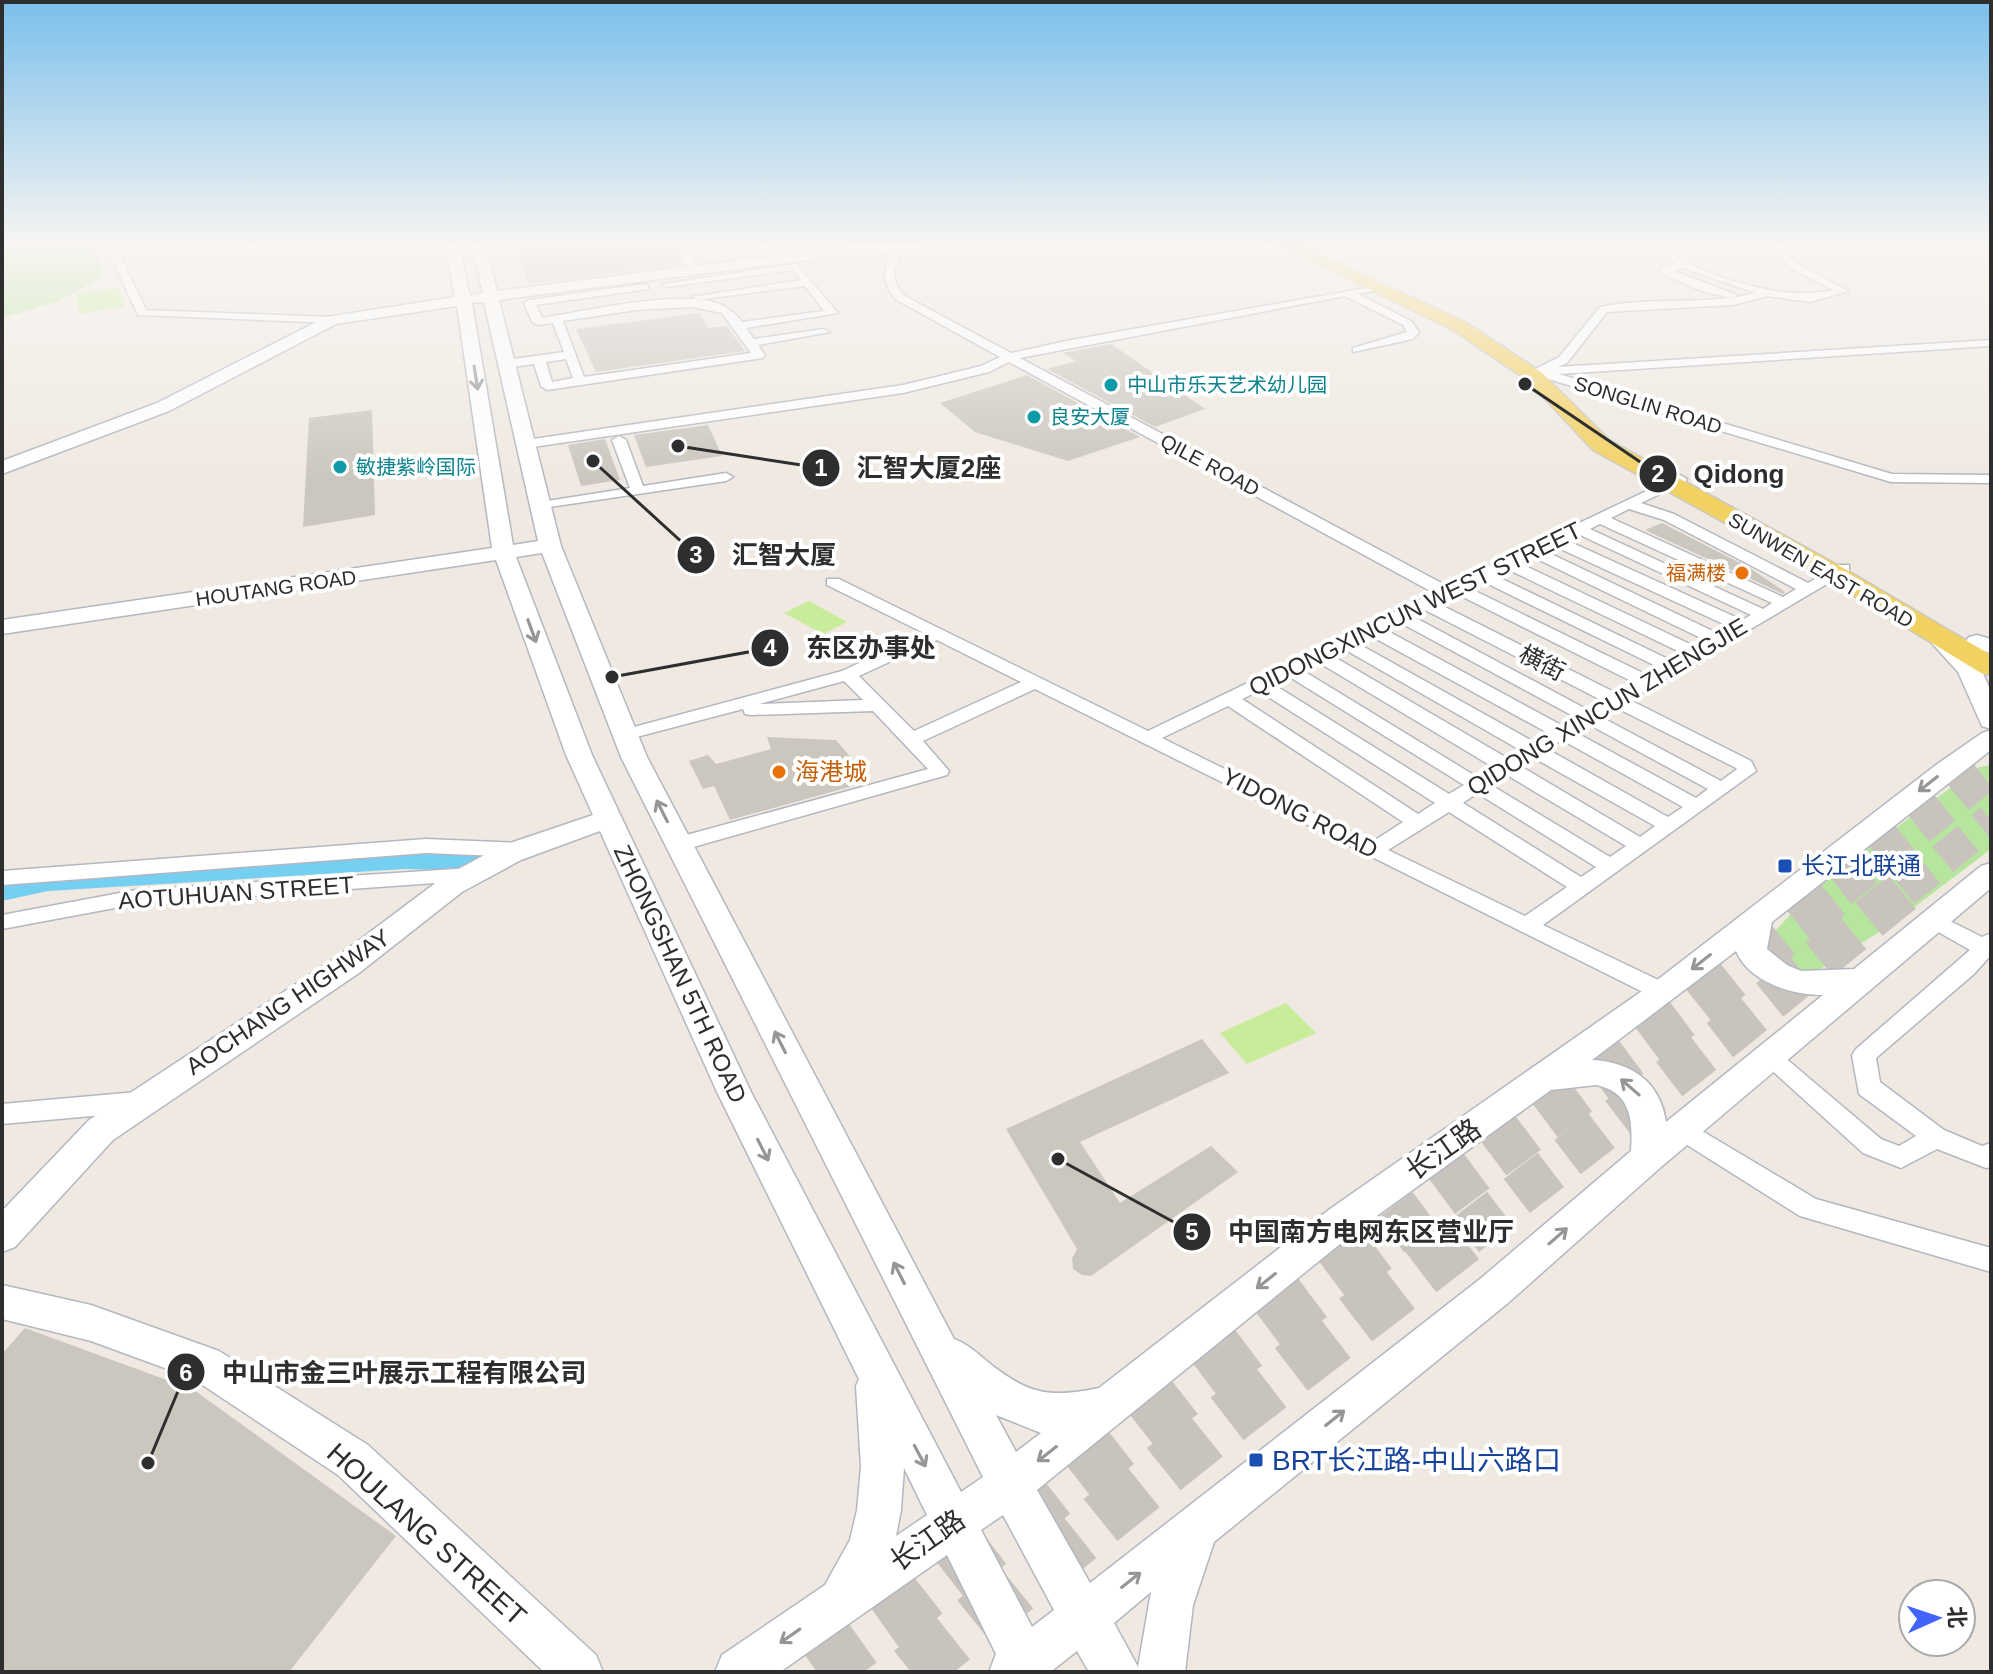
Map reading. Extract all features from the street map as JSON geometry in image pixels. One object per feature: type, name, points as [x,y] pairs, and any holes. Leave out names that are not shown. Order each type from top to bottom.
[{"type":"main road","points":[[2,468],[163,407],[324,324]]},
{"type":"main road","name":"ZHONGSHAN 5TH ROAD","points":[[484,324],[504,554],[579,755],[734,1092],[954,1520],[1022,1668]]},
{"type":"main road","name":"ZHONGSHAN 5TH ROAD","points":[[492,324],[507,364],[550,546],[625,735],[935,1342],[1049,1557],[1116,1672]]},
{"type":"main road","name":"SUNWEN EAST ROAD","points":[[1455,324],[1534,372]]},
{"type":"main road","name":"SUNWEN EAST ROAD","points":[[1468,324],[1534,372],[1601,445],[1986,646]]},
{"type":"main road","name":"HOUTANG ROAD","points":[[2,627],[550,546]]},
{"type":"main road","name":"SUNWEN EAST ROAD","points":[[1839,571],[1941,640],[1991,667]]},
{"type":"main road","points":[[1941,640],[1969,670],[1991,721]]},
{"type":"main road","name":"长江路","points":[[739,1672],[1010,1484],[1343,1220],[1663,992],[1982,749]]},
{"type":"main road","name":"AOCHANG HIGHWAY","points":[[2,1236],[101,1130],[348,965],[452,885],[519,850],[608,819]]},
{"type":"main road","points":[[1022,1668],[1494,1291],[1648,1157],[1991,873]]},
{"type":"main road","points":[[1758,918],[1751,952],[1766,969],[1780,978],[1811,984],[1860,980]]},
{"type":"main road","points":[[1540,1080],[1576,1071],[1603,1072],[1626,1081],[1638,1091],[1649,1112],[1648,1157]]},
{"type":"main road","name":"HOULANG STREET","points":[[2,1302],[91,1323],[205,1364],[353,1460],[579,1672]]},
{"type":"main road","points":[[935,1342],[984,1386],[1014,1404],[1059,1415],[1109,1405]]},
{"type":"main road","points":[[840,1601],[871,1545],[879,1497],[883,1436],[875,1369]]},
{"type":"main road","points":[[1161,1672],[1170,1605],[1196,1528]]},
{"type":"street","points":[[559,324],[575,368]]},
{"type":"street","points":[[507,364],[575,368],[759,355],[737,324]]},
{"type":"street","name":"QILE ROAD","points":[[949,324],[1453,591],[1647,682]]},
{"type":"street","points":[[526,444],[903,389],[985,369],[1009,357],[1183,324]]},
{"type":"street","points":[[1357,350],[1409,337],[1413,332],[1408,324]]},
{"type":"street","points":[[1534,372],[1563,360],[1592,324]]},
{"type":"street","points":[[749,343],[824,332]]},
{"type":"street","points":[[1534,372],[1991,343]]},
{"type":"street","points":[[542,368],[547,386],[575,368]]},
{"type":"street","name":"SONGLIN ROAD","points":[[1534,372],[1891,478],[1991,479]]},
{"type":"street","points":[[619,440],[638,491]]},
{"type":"street","points":[[541,506],[638,491],[694,475],[726,477]]},
{"type":"street","name":"QIDONGXINCUN WEST STREET","points":[[1150,737],[1675,482]]},
{"type":"street","points":[[1637,502],[1806,588]]},
{"type":"street","points":[[1601,519],[1782,602]]},
{"type":"street","points":[[1579,529],[1761,614]]},
{"type":"street","points":[[1556,541],[1741,626]]},
{"type":"street","points":[[1533,551],[1718,640]]},
{"type":"street","points":[[1508,564],[1696,653]]},
{"type":"street","name":"QIDONG XINCUN ZHENGJIE","points":[[1372,851],[1562,732],[1839,571]]},
{"type":"street","points":[[1483,576],[1672,667]]},
{"type":"street","name":"YIDONG ROAD","points":[[833,582],[1150,737],[1372,851],[1663,992]]},
{"type":"street","name":"横街","points":[[1426,604],[1744,765],[1747,771],[1722,789]]},
{"type":"street","points":[[1400,616],[1722,789],[1526,926]]},
{"type":"street","points":[[1373,630],[1697,806]]},
{"type":"street","points":[[625,735],[848,675],[937,633]]},
{"type":"street","points":[[1345,643],[1669,826]]},
{"type":"street","points":[[1320,656],[1641,846]]},
{"type":"street","points":[[1290,670],[1611,867]]},
{"type":"street","points":[[679,844],[940,771],[848,675]]},
{"type":"street","points":[[912,739],[1037,681]]},
{"type":"street","points":[[1261,684],[1582,887]]},
{"type":"street","points":[[1230,699],[1418,823]]},
{"type":"street","points":[[715,711],[879,705]]},
{"type":"street","points":[[2,878],[426,846],[519,850]]},
{"type":"street","name":"AOTUHUAN STREET","points":[[2,922],[136,897],[471,875]]},
{"type":"street","points":[[1934,920],[1987,944],[1966,968],[1864,1055],[1868,1087],[1935,1137],[1986,1158],[1991,1153]]},
{"type":"street","points":[[1769,1057],[1872,1146],[1901,1158],[1935,1137]]},
{"type":"street","points":[[2,1114],[141,1102]]},
{"type":"street","points":[[1682,1129],[1809,1208],[1991,1260]]},
{"type":"green space","points":[[809,601],[847,622],[823,634],[784,613]]},
{"type":"green space","points":[[1991,765],[1991,849],[1892,924],[1814,973],[1796,973],[1765,954],[1766,941],[1818,885],[1979,767]]},
{"type":"green space","points":[[1286,1003],[1316,1033],[1247,1064],[1220,1033]]},
{"type":"building","points":[[614,324],[727,326],[745,351],[596,372],[576,329]]},
{"type":"building","points":[[1111,344],[1205,409],[1155,427],[1047,369],[1076,361],[1063,353]]},
{"type":"building","name":"良安大厦","points":[[1027,375],[1140,437],[1068,461],[975,432],[940,403]]},
{"type":"building","name":"敏捷紫岭国际","points":[[372,410],[375,515],[303,527],[309,418]]},
{"type":"building","points":[[708,425],[722,456],[646,467],[634,435]]},
{"type":"building","points":[[605,439],[620,480],[581,486],[568,445]]},
{"type":"building","name":"福满楼","points":[[1662,523],[1750,568],[1785,592],[1783,594],[1645,530]]},
{"type":"building","name":"海港城","points":[[767,737],[836,740],[871,781],[730,820],[714,786],[703,789],[689,761],[708,755],[716,764],[771,749]]},
{"type":"building","points":[[1202,1039],[1229,1073],[1080,1142],[1120,1203],[1211,1146],[1238,1172],[1091,1276],[1082,1275],[1073,1269],[1072,1258],[1077,1249],[1006,1129]]},
{"type":"building","points":[[25,1328],[194,1390],[396,1536],[289,1672],[2,1672],[2,1354]]},
{"type":"waterway","points":[[2,890],[48,881],[405,859],[476,861]]},
{"type":"tunnel","points":[[1841,891],[1991,771]]},
{"type":"tunnel","points":[[1904,891],[1991,820]]},
{"type":"tunnel","points":[[1391,1235],[1692,1010],[1843,889]]},
{"type":"tunnel","points":[[1466,1235],[1728,1034],[1906,889]]},
{"type":"tunnel","points":[[817,1672],[893,1618],[1190,1386],[1394,1233]]},
{"type":"tunnel","points":[[911,1672],[1219,1425],[1469,1233]]},
{"type":"place","name":"Qidong","points":[[1525,384]]},
{"type":"place","name":"中山市乐天艺术幼儿园","points":[[1111,385]]},
{"type":"place","name":"良安大厦","points":[[1034,417]]},
{"type":"place","name":"汇智大厦2座","points":[[678,446]]},
{"type":"place","name":"汇智大厦","points":[[593,461]]},
{"type":"place","name":"敏捷紫岭国际","points":[[340,467]]},
{"type":"place","name":"福满楼","points":[[1742,573]]},
{"type":"place","name":"东区办事处","points":[[612,677]]},
{"type":"place","name":"海港城","points":[[779,772]]},
{"type":"place","name":"长江北联通","points":[[1785,866]]},
{"type":"place","name":"中国南方电网东区营业厅","points":[[1058,1159]]},
{"type":"place","name":"BRT长江路-中山六路口","points":[[1256,1460]]},
{"type":"place","name":"中山市金三叶展示工程有限公司","points":[[148,1463]]}]
